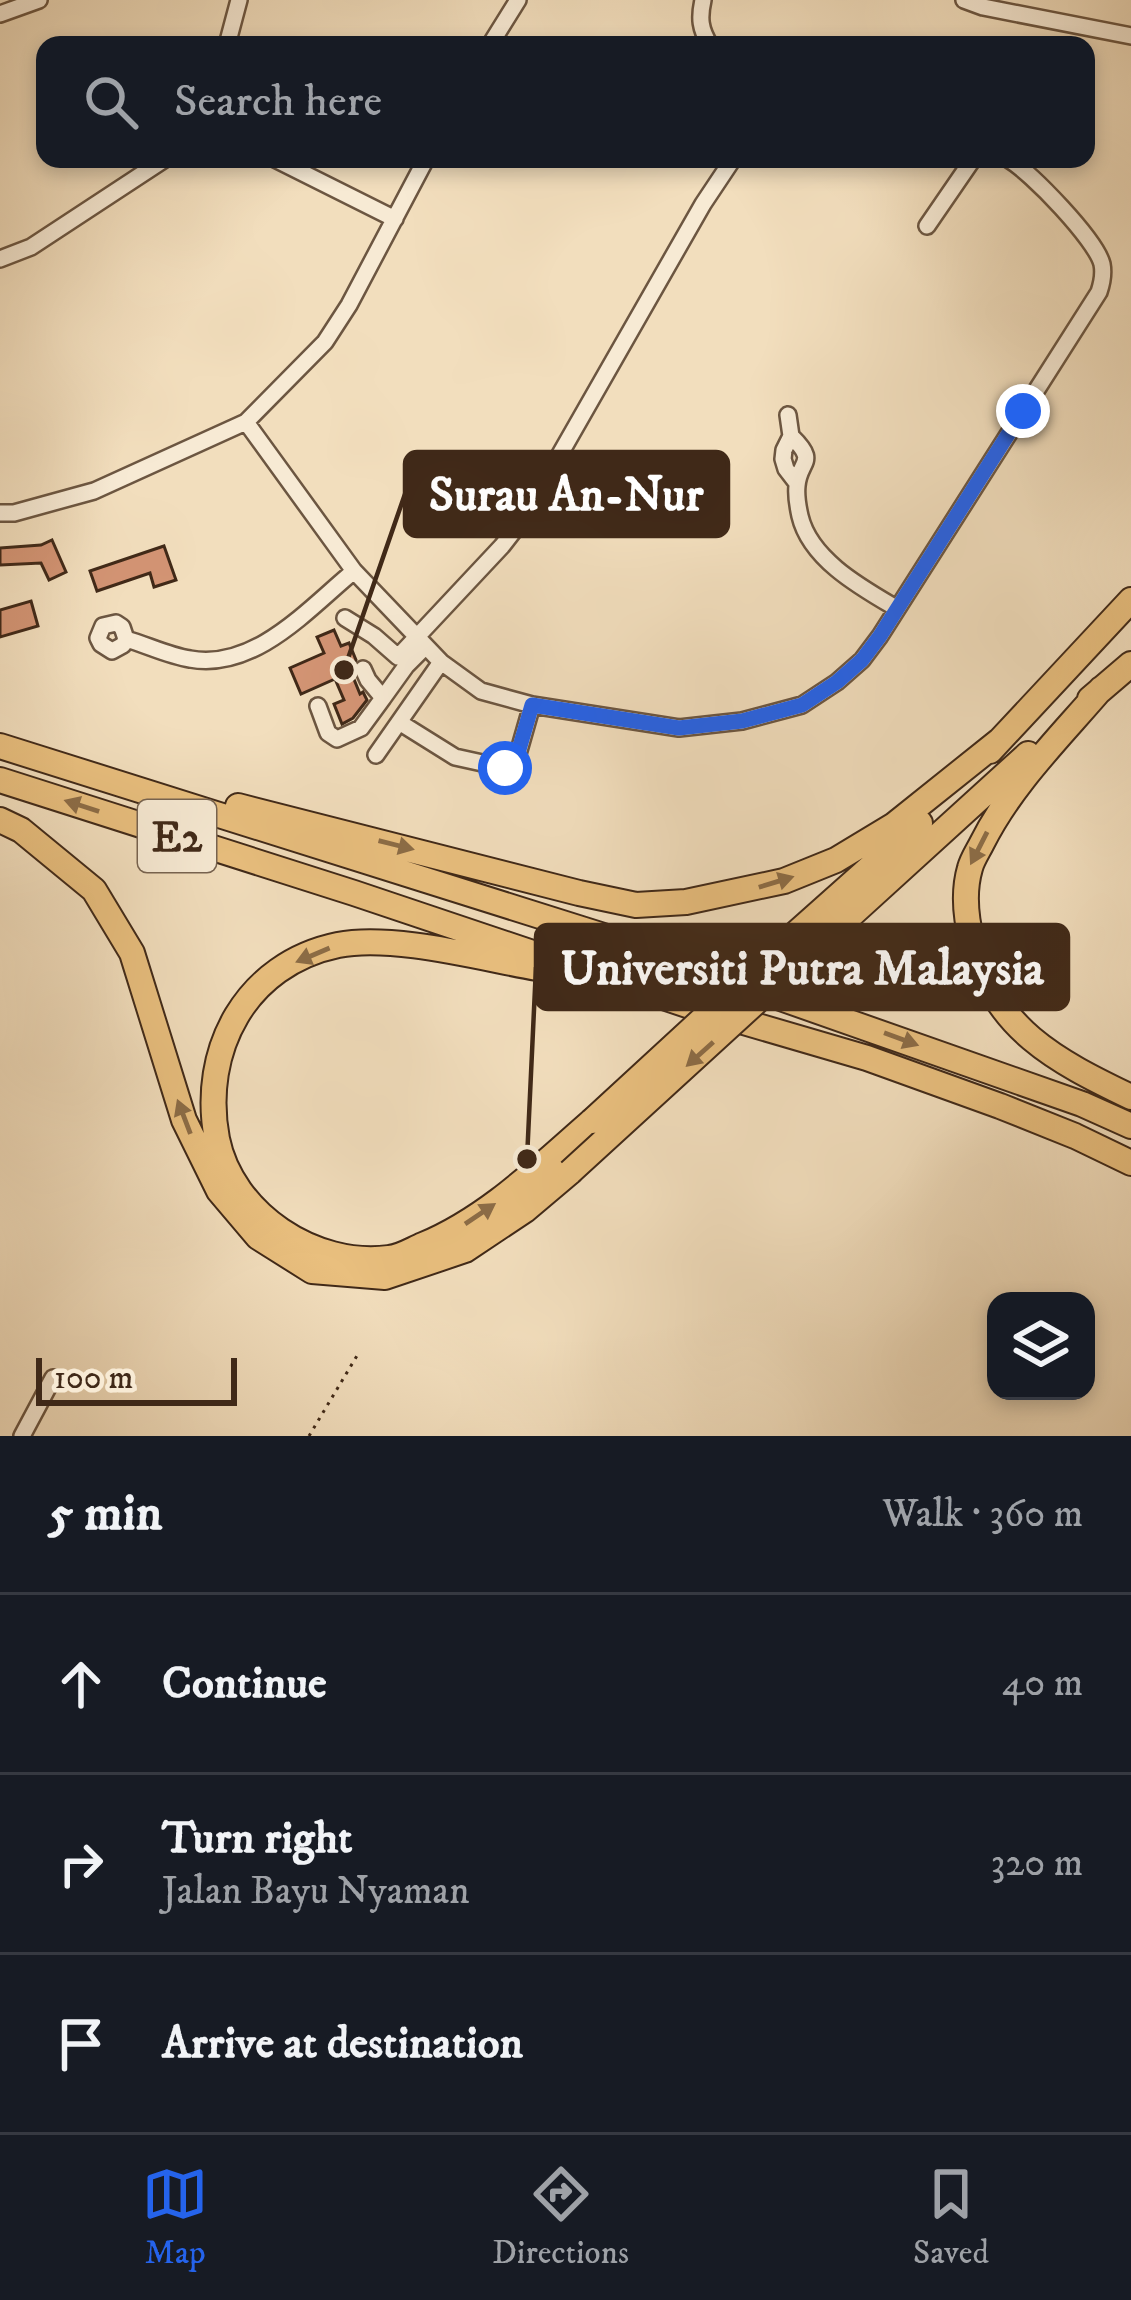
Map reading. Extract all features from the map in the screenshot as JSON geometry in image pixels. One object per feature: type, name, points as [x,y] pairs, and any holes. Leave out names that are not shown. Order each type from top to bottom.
[{"type":"highway","points":[[593,974],[389,942],[334,946],[289,965],[242,1004],[226,1032],[214,1085],[217,1141],[229,1172],[267,1223],[322,1252],[392,1258],[441,1238],[496,1203],[592,1121],[953,793],[1131,600]]},
{"type":"highway","points":[[0,820],[21,830],[94,890],[132,953],[184,1120],[219,1191],[258,1237],[312,1271],[386,1277],[465,1250],[525,1210],[1131,664]]},
{"type":"highway","points":[[1101,689],[996,815],[970,868],[965,917],[976,959],[1007,1016],[1036,1045],[1131,1097]]},
{"type":"highway","points":[[37,759],[636,904],[731,894],[836,860],[894,825],[999,741]]},
{"type":"highway","name":"E2","points":[[0,746],[610,938],[1082,1104],[1131,1126]]},
{"type":"highway","name":"E2","points":[[0,780],[696,1008],[867,1058],[1000,1106],[1131,1162]]},
{"type":"street","points":[[0,14],[39,0]]},
{"type":"street","points":[[224,36],[230,0]]},
{"type":"street","points":[[226,36],[239,0]]},
{"type":"street","points":[[496,36],[518,0]]},
{"type":"street","points":[[703,0],[700,15],[705,36]]},
{"type":"street","points":[[964,0],[1131,36]]},
{"type":"street","points":[[0,259],[31,248],[151,168]]},
{"type":"street","points":[[293,168],[395,219]]},
{"type":"street","points":[[0,513],[94,491],[246,422],[325,342],[421,168]]},
{"type":"street","points":[[318,706],[328,734],[337,739],[361,728],[402,662],[524,519],[727,168]]},
{"type":"street","points":[[927,226],[967,168]]},
{"type":"street","points":[[246,422],[354,571],[441,662],[481,691],[532,705],[679,728],[742,721],[802,705],[862,660],[880,636],[1100,292],[1102,262],[1092,243],[1018,168]]},
{"type":"street","points":[[788,415],[791,436],[806,453],[796,482],[800,519],[824,556],[860,587],[896,608]]},
{"type":"street","points":[[126,639],[190,659],[240,656],[279,633],[354,571]]},
{"type":"street","points":[[345,618],[402,662]]},
{"type":"street","points":[[376,755],[441,662]]},
{"type":"street","points":[[363,669],[383,698]]},
{"type":"street","points":[[399,722],[454,757],[505,768],[516,760],[532,705]]},
{"type":"street","points":[[22,1436],[53,1378]]},
{"type":"path","points":[[309,1436],[358,1354]]},
{"type":"building","points":[[52,540],[66,572],[49,580],[41,563],[0,565],[0,548]]},
{"type":"building","points":[[164,546],[176,580],[154,587],[150,573],[97,591],[90,571]]},
{"type":"building","points":[[31,601],[38,626],[0,637],[0,610]]},
{"type":"building","points":[[334,630],[341,646],[349,643],[356,660],[351,672],[367,700],[342,724],[334,704],[344,700],[335,679],[301,694],[290,668],[324,653],[317,637]]},
{"type":"place","name":"Surau An-Nur","points":[[344,670]]},
{"type":"place","name":"Universiti Putra Malaysia","points":[[527,1159]]},
{"type":"route","points":[[505,768],[516,760],[532,705],[679,728],[742,721],[802,705],[837,682],[880,636],[1023,411]]}]
